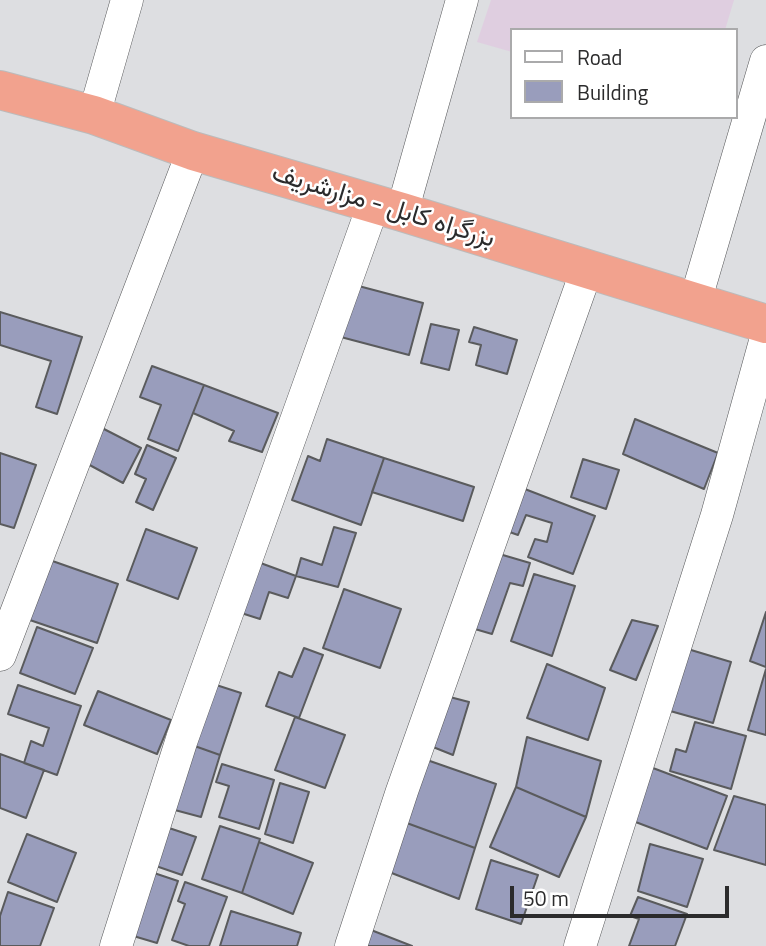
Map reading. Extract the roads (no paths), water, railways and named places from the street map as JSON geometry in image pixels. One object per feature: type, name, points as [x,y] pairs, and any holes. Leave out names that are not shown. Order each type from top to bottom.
[{"type":"highway","name":"بزرگراه کابل - مزارشریف","points":[[0,90],[94,115],[193,151],[766,324]]},
{"type":"street","points":[[94,115],[127,0]]},
{"type":"street","points":[[116,946],[182,739],[388,208],[462,0]]},
{"type":"street","points":[[695,302],[766,61]]},
{"type":"street","points":[[0,655],[193,151]]},
{"type":"street","points":[[351,946],[401,791],[587,269]]},
{"type":"street","points":[[580,946],[717,515],[766,338]]}]
